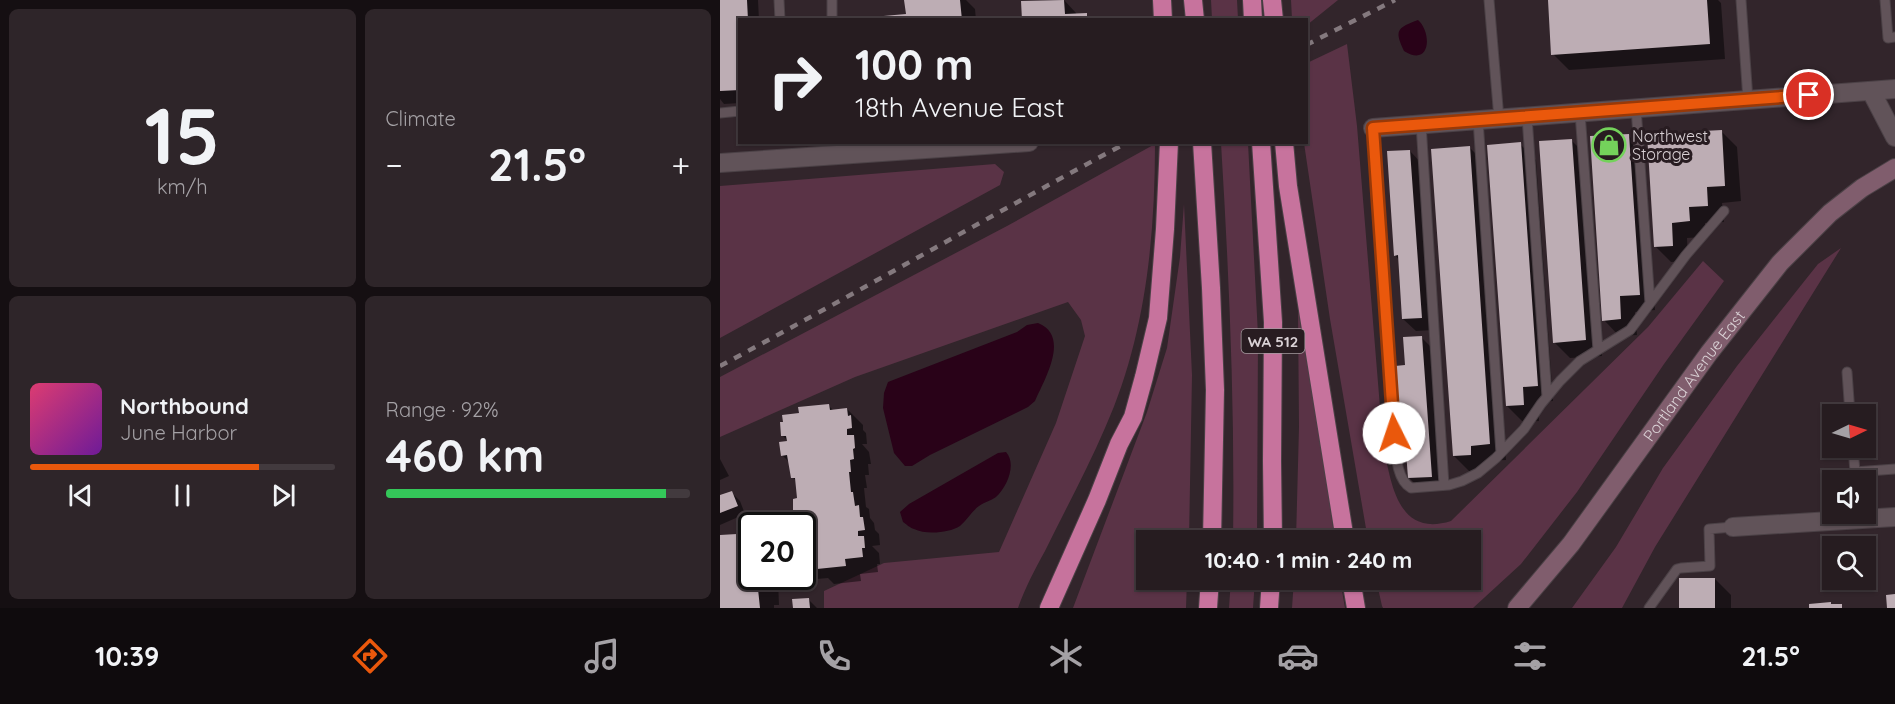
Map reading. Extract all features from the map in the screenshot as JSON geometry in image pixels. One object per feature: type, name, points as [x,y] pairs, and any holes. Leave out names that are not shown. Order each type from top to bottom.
[{"type":"highway","points":[[1162,0],[1163,18]]},
{"type":"highway","points":[[1193,0],[1194,18]]},
{"type":"highway","points":[[1252,0],[1253,18]]},
{"type":"highway","points":[[1272,0],[1274,18]]},
{"type":"highway","points":[[1049,608],[1119,444],[1133,417],[1144,377],[1158,318],[1169,144]]},
{"type":"highway","points":[[1202,144],[1215,390],[1212,530]]},
{"type":"highway","name":"WA 512","points":[[1261,144],[1273,322],[1274,530]]},
{"type":"highway","points":[[1284,144],[1288,186],[1343,530]]},
{"type":"highway","points":[[1208,608],[1209,590]]},
{"type":"highway","points":[[1269,608],[1270,590]]},
{"type":"highway","points":[[1354,590],[1358,608]]},
{"type":"main road","name":"Portland Avenue East","points":[[1517,608],[1571,544],[1709,353],[1780,263],[1830,213],[1862,188],[1895,168]]},
{"type":"street","points":[[1373,128],[1895,89]]},
{"type":"street","points":[[1871,91],[1895,136]]},
{"type":"street","points":[[720,163],[838,149],[974,144]]},
{"type":"street","points":[[1733,527],[1895,517]]},
{"type":"lane","points":[[779,0],[780,18]]},
{"type":"lane","points":[[832,0],[832,18]]},
{"type":"lane","points":[[1489,0],[1499,119]]},
{"type":"lane","points":[[1741,0],[1748,100]]},
{"type":"lane","points":[[1885,0],[1888,38],[1895,37]]},
{"type":"lane","points":[[1636,108],[1650,303]]},
{"type":"lane","points":[[720,113],[738,111]]},
{"type":"lane","points":[[1581,113],[1598,350]]},
{"type":"lane","points":[[1527,117],[1547,397]]},
{"type":"lane","points":[[1478,120],[1501,453]]},
{"type":"lane","points":[[1421,124],[1444,485]]},
{"type":"lane","points":[[1373,128],[1397,456],[1401,476],[1406,485],[1411,488],[1462,481],[1478,473],[1501,453],[1524,429],[1560,381],[1580,362],[1630,330],[1686,255],[1724,211]]},
{"type":"lane","points":[[1847,372],[1849,404]]},
{"type":"lane","points":[[1854,458],[1855,472],[1895,469]]},
{"type":"lane","points":[[1650,608],[1677,570],[1710,566],[1708,529],[1733,527]]},
{"type":"shaded area","points":[[1211,0],[1237,0],[1238,18],[1212,18]]},
{"type":"shaded area","points":[[1291,0],[1338,0],[1308,24],[1308,18],[1292,18]]},
{"type":"shaded area","points":[[1418,20],[1423,25],[1427,40],[1424,52],[1420,55],[1413,55],[1404,51],[1398,34],[1406,25]]},
{"type":"shaded area","points":[[1347,44],[1357,126],[1383,444],[1389,474],[1400,503],[1408,514],[1419,521],[1433,524],[1451,521],[1648,327],[1703,261],[1724,281],[1577,492],[1521,564],[1473,608],[1383,608],[1382,606],[1378,590],[1481,590],[1481,530],[1366,530],[1330,319],[1304,144],[1308,144],[1308,63]]},
{"type":"shaded area","points":[[1155,144],[1150,253],[1130,360],[1119,394],[1098,444],[1030,579],[1018,608],[824,608],[824,591],[884,563],[999,552],[1056,423],[1085,336],[1081,320],[1068,302],[855,377],[720,437],[720,377],[1007,226]]},
{"type":"shaded area","points":[[1221,144],[1248,144],[1258,335],[1257,530],[1233,530],[1231,341]]},
{"type":"shaded area","points":[[995,164],[1004,172],[1000,185],[720,338],[720,186]]},
{"type":"shaded area","points":[[1184,204],[1192,375],[1189,530],[1136,530],[1136,590],[1187,590],[1186,608],[1073,608],[1147,412],[1167,348],[1180,257]]},
{"type":"shaded area","points":[[1841,248],[1655,547],[1622,608],[1572,608],[1616,547],[1663,468],[1737,366],[1818,264]]},
{"type":"shaded area","points":[[1298,310],[1333,530],[1296,530],[1299,427]]},
{"type":"shaded area","points":[[1038,323],[1048,329],[1053,338],[1054,348],[1049,371],[1035,401],[1028,407],[912,466],[905,466],[894,453],[883,408],[884,393],[888,382],[1017,332],[1027,325]]},
{"type":"shaded area","points":[[1006,452],[1011,469],[1004,487],[996,497],[976,508],[960,526],[931,533],[919,531],[903,522],[900,512],[909,504],[998,453]]},
{"type":"shaded area","points":[[1230,590],[1254,590],[1253,608],[1229,608]]},
{"type":"shaded area","points":[[1293,590],[1342,590],[1345,608],[1292,608]]},
{"type":"building","points":[[720,0],[747,0],[748,18],[738,18],[738,90],[720,91]]},
{"type":"building","points":[[904,0],[960,0],[962,18],[861,18],[906,14]]},
{"type":"building","points":[[1064,0],[1065,14],[1087,13],[1087,18],[1022,18],[1021,1]]},
{"type":"building","points":[[1548,0],[1707,0],[1710,44],[1551,55]]},
{"type":"building","points":[[1722,130],[1725,186],[1707,187],[1708,206],[1689,207],[1690,221],[1672,223],[1673,246],[1654,247],[1647,134]]},
{"type":"building","points":[[1629,134],[1640,295],[1620,296],[1621,319],[1602,321],[1590,136]]},
{"type":"building","points":[[1572,139],[1586,340],[1553,343],[1539,141]]},
{"type":"building","points":[[1521,142],[1538,386],[1523,387],[1524,405],[1506,406],[1487,145]]},
{"type":"building","points":[[1470,146],[1490,444],[1471,446],[1471,455],[1453,456],[1431,149]]},
{"type":"building","points":[[1410,150],[1422,318],[1402,319],[1398,255],[1394,256],[1387,151]]},
{"type":"building","points":[[1422,336],[1432,477],[1408,478],[1403,412],[1399,413],[1395,366],[1405,365],[1403,337]]},
{"type":"building","points":[[829,404],[830,410],[847,408],[848,416],[851,415],[852,428],[847,429],[847,435],[854,435],[855,448],[853,449],[854,459],[850,460],[851,492],[853,492],[855,506],[859,505],[860,517],[863,517],[865,530],[858,531],[858,536],[864,536],[865,548],[862,548],[863,557],[845,559],[846,566],[817,569],[816,512],[793,512],[793,499],[797,498],[795,478],[791,478],[787,455],[781,456],[779,442],[787,441],[786,436],[781,436],[782,415],[799,413],[798,407]]},
{"type":"building","points":[[732,491],[738,506],[720,513],[720,495]]},
{"type":"building","points":[[737,534],[738,590],[758,590],[760,608],[720,608],[720,535]]},
{"type":"building","points":[[1679,578],[1715,578],[1715,608],[1679,608]]},
{"type":"building","points":[[1895,594],[1895,608],[1887,608],[1886,595]]},
{"type":"building","points":[[809,598],[810,608],[793,608],[792,599]]},
{"type":"building","points":[[1831,602],[1831,604],[1842,604],[1842,608],[1809,608],[1809,604]]},
{"type":"railway","points":[[1308,44],[1395,0]]},
{"type":"railway","points":[[720,366],[1124,144]]},
{"type":"place","name":"Northwest Storage","points":[[1609,145]]},
{"type":"route","points":[[1394,433],[1373,128],[1809,95]]}]
